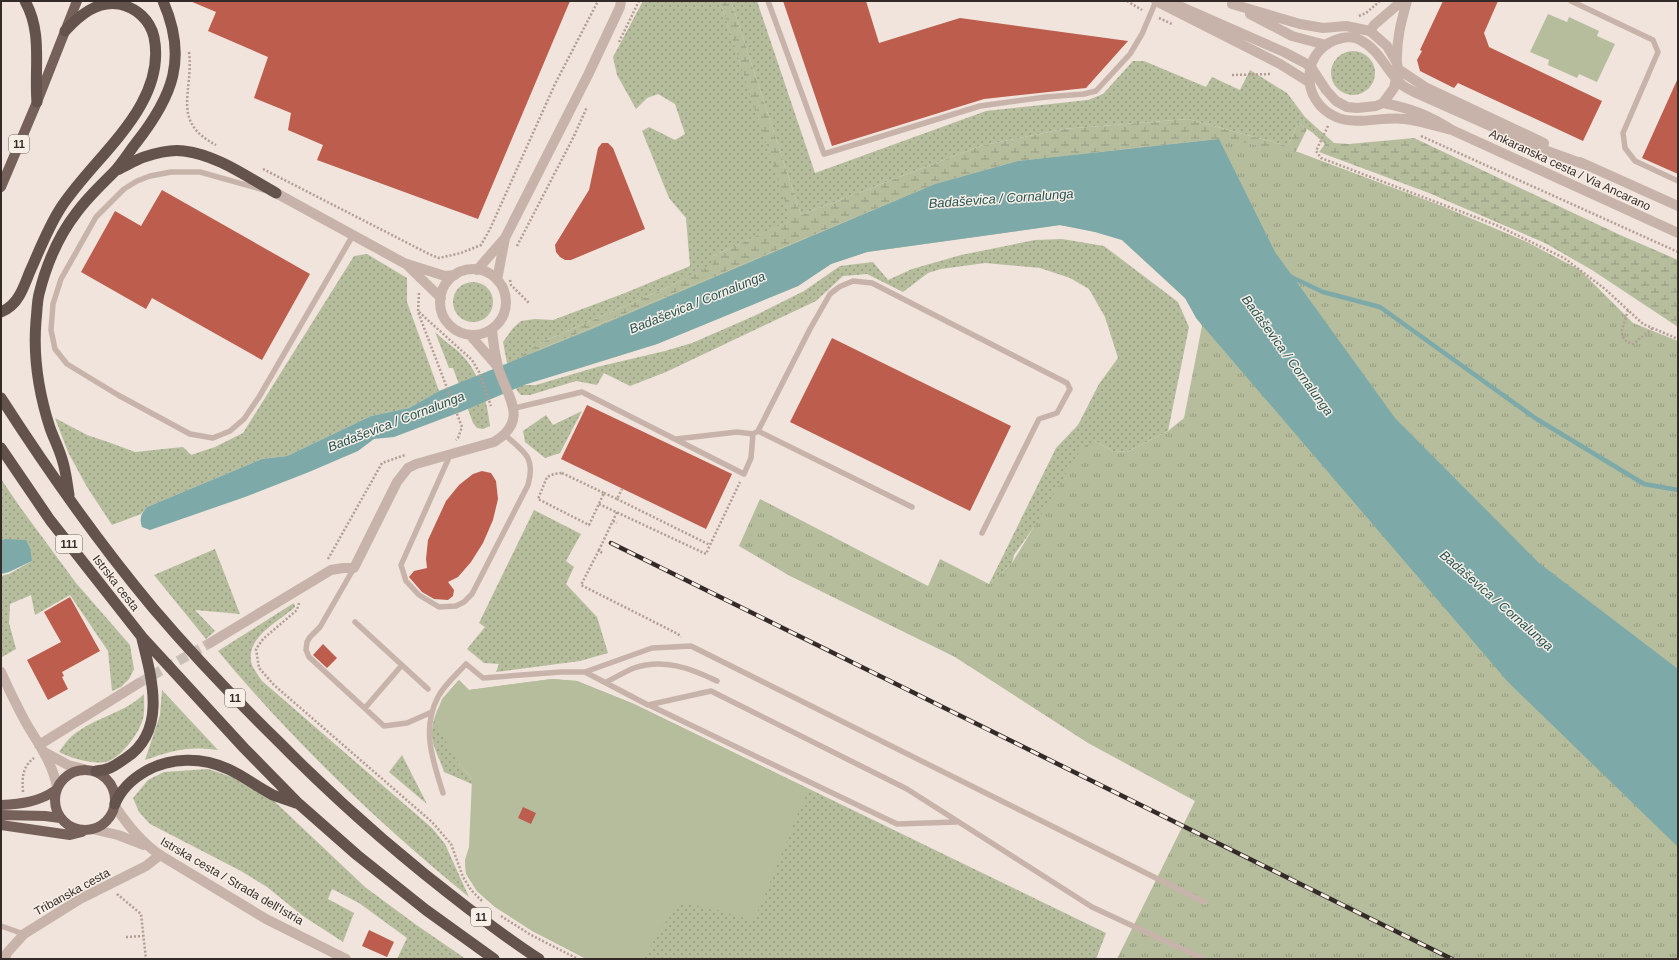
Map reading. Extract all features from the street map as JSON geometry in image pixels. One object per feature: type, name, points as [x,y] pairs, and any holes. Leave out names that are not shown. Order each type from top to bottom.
[{"type":"highway","points":[[25,1],[33,20],[37,43],[37,102]]},
{"type":"highway","points":[[70,500],[62,460],[50,427],[38,376],[36,343],[39,295],[51,260],[62,236],[76,212],[114,171],[147,130],[165,102],[173,82],[176,61],[175,36],[163,1]]},
{"type":"highway","points":[[1,312],[14,304],[20,296],[42,242],[60,209],[75,187],[137,112],[147,92],[154,71],[155,45],[152,31],[147,21],[129,6],[117,3],[96,6],[78,17],[65,31]]},
{"type":"highway","points":[[114,171],[144,157],[167,152],[183,151],[212,158],[235,169],[276,193]]},
{"type":"highway","name":"11","points":[[1,398],[70,500],[153,608],[229,692],[314,779],[363,824],[423,874],[521,948],[539,959]]},
{"type":"highway","name":"Istrska cesta","points":[[1,448],[50,520],[142,637]]},
{"type":"highway","points":[[96,771],[108,770],[137,751],[146,737],[152,715],[154,692],[142,637]]},
{"type":"highway","name":"111","points":[[142,637],[244,748],[299,804]]},
{"type":"highway","points":[[115,805],[122,791],[144,772],[161,764],[196,760],[228,769],[273,795],[299,804]]},
{"type":"highway","name":"11","points":[[299,804],[357,855],[420,906],[494,959]]},
{"type":"main road","name":"11","points":[[1,187],[77,1]]},
{"type":"main road","points":[[1,805],[24,804],[40,799],[56,789],[67,775],[84,769],[96,771],[102,775],[111,785],[115,796],[115,805],[109,819],[99,827],[70,835],[1,825]]},
{"type":"main road","points":[[56,789],[54,802],[60,818],[69,826],[80,830],[89,830]]},
{"type":"main road","points":[[1,816],[45,816],[60,818]]},
{"type":"street","points":[[1156,1],[1280,64],[1309,82]]},
{"type":"street","points":[[1168,1],[1284,52],[1311,67],[1326,90],[1336,100],[1347,107],[1368,108],[1382,103],[1402,107],[1431,117],[1452,130]]},
{"type":"street","points":[[1360,39],[1402,1]]},
{"type":"street","points":[[1382,103],[1391,92],[1396,71],[1396,46],[1407,1]]},
{"type":"street","points":[[477,270],[505,238],[588,76],[622,3]]},
{"type":"street","points":[[1228,3],[1292,36],[1326,45]]},
{"type":"street","points":[[1228,3],[1300,24],[1323,28],[1346,26],[1370,31],[1387,46],[1396,71]]},
{"type":"street","points":[[1396,71],[1376,51],[1360,39],[1348,37],[1336,40],[1326,45],[1319,52],[1311,67],[1309,82],[1316,100],[1326,111],[1344,120],[1357,121],[1388,118],[1405,119],[1452,130]]},
{"type":"street","name":"Ankaranska cesta / Via Ancarano","points":[[1396,71],[1425,88],[1547,144],[1586,165],[1678,206]]},
{"type":"street","name":"Ankaranska cesta / Via Ancarano","points":[[1452,130],[1678,233]]},
{"type":"street","points":[[276,193],[404,263],[424,280],[441,298]]},
{"type":"street","points":[[497,280],[505,238]]},
{"type":"street","points":[[404,263],[445,276],[455,275],[468,270],[477,270],[488,273],[497,280],[505,294],[506,310],[498,324],[492,330],[482,334],[470,335],[458,331],[448,323],[442,311],[441,298],[445,285],[455,275]]},
{"type":"street","points":[[210,642],[331,570],[354,568],[397,482],[408,468],[451,453],[494,442],[505,435],[513,418],[515,408],[498,367],[492,330]]},
{"type":"street","points":[[470,335],[498,367]]},
{"type":"street","points":[[1,672],[12,699],[41,748],[54,776],[56,789]]},
{"type":"street","points":[[41,748],[139,683]]},
{"type":"street","points":[[41,748],[68,766],[84,769]]},
{"type":"street","points":[[115,805],[129,827],[148,847]]},
{"type":"street","points":[[89,830],[118,835],[148,847]]},
{"type":"street","name":"Istrska cesta / Strada dell'Istria","points":[[148,847],[266,919],[346,959]]},
{"type":"street","name":"Tribanska cesta","points":[[5,959],[7,953],[24,934],[80,900],[146,866],[160,855]]},
{"type":"lane","points":[[768,1],[824,154],[980,106],[1046,96],[1084,94],[1096,91],[1130,54],[1142,34],[1156,1]]},
{"type":"lane","points":[[1571,1],[1653,40],[1658,52],[1623,133],[1625,148],[1635,161],[1678,181]]},
{"type":"lane","points":[[276,193],[200,172],[171,172],[150,176],[137,181],[124,189],[96,217],[61,279],[51,318],[52,340],[55,349],[67,364],[141,407],[190,434],[213,438],[230,431],[244,419],[259,397],[354,235]]},
{"type":"lane","points":[[515,408],[582,392],[744,474],[751,458],[756,433],[810,329],[830,294],[839,287],[853,281],[872,283],[1067,383],[1070,389],[1057,413],[1040,419],[982,533]]},
{"type":"lane","points":[[676,439],[738,432],[756,433],[912,507]]},
{"type":"lane","points":[[451,453],[401,565],[406,581],[419,595],[439,607],[456,606],[464,602],[472,594],[528,485],[532,472],[529,459],[505,435]]},
{"type":"lane","points":[[354,568],[320,627],[310,637],[306,650],[309,657],[384,726],[407,723],[432,712]]},
{"type":"lane","points":[[355,622],[428,688]]},
{"type":"lane","points":[[443,793],[432,753],[428,730],[432,712],[438,696],[466,664],[483,678],[561,672],[585,672],[652,648],[691,646],[1204,902]]},
{"type":"lane","points":[[606,682],[632,669],[646,665],[666,664],[686,667],[717,681]]},
{"type":"lane","points":[[364,708],[402,665]]},
{"type":"lane","points":[[585,672],[897,824],[956,822]]},
{"type":"lane","points":[[648,704],[711,691],[907,789],[956,822],[1092,907],[1204,959]]},
{"type":"lane","points":[[1,926],[24,934]]},
{"type":"path","points":[[258,167],[428,254],[439,258],[461,253],[480,245],[490,230],[555,84],[598,1]]},
{"type":"path","points":[[616,46],[639,1]]},
{"type":"path","points":[[188,48],[190,61],[186,100],[188,118],[196,132],[223,149]]},
{"type":"path","points":[[1232,75],[1275,74]]},
{"type":"path","points":[[514,252],[574,136],[589,101]]},
{"type":"path","points":[[1328,126],[1316,151],[1321,158],[1496,225],[1564,258],[1588,275],[1643,324],[1678,339]]},
{"type":"path","points":[[430,271],[439,258]]},
{"type":"path","points":[[508,274],[511,285],[530,304]]},
{"type":"path","points":[[424,280],[419,289],[418,312],[459,420]]},
{"type":"path","points":[[1628,310],[1622,330],[1622,336],[1627,342],[1633,344],[1653,328]]},
{"type":"path","points":[[418,312],[466,354],[475,366],[491,406]]},
{"type":"path","points":[[604,493],[589,525],[538,499],[547,477],[562,473],[617,499],[710,545]]},
{"type":"path","points":[[599,504],[706,554],[744,474]]},
{"type":"path","points":[[617,499],[622,489]]},
{"type":"path","points":[[617,512],[581,585],[678,634],[691,646]]},
{"type":"path","points":[[613,520],[617,523]]},
{"type":"path","points":[[298,598],[299,604],[297,610],[263,639],[256,649],[259,668],[274,685],[432,822],[451,844],[463,877],[471,890],[486,905]]},
{"type":"path","points":[[115,893],[141,914],[146,959]]},
{"type":"path","points":[[498,914],[531,935],[578,959]]},
{"type":"path","points":[[126,937],[143,936]]},
{"type":"green space","points":[[643,1],[720,1],[792,220],[713,256],[714,264],[664,289],[540,343],[524,385],[536,385],[597,367],[692,343],[754,316],[804,291],[840,266],[873,262],[888,280],[912,269],[961,255],[1035,240],[1062,239],[1104,246],[1178,302],[1189,327],[1168,431],[1127,452],[1113,451],[1095,441],[1014,555],[1012,563],[989,584],[1056,448],[1078,425],[1099,384],[1118,358],[1105,317],[1089,289],[1070,278],[1040,268],[985,263],[941,269],[928,273],[903,292],[867,274],[843,276],[816,301],[666,372],[630,386],[604,373],[597,385],[576,381],[530,395],[521,395],[511,378],[503,342],[513,328],[521,321],[535,319],[553,320],[625,293],[690,266],[686,218],[669,198],[642,131],[649,127],[675,140],[685,134],[675,104],[658,94],[647,98],[636,109],[617,75],[613,57]]},
{"type":"green space","points":[[720,1],[731,1],[801,215],[980,146],[1063,129],[1188,119],[1288,146],[1298,123],[1307,129],[1287,170],[1219,139],[1018,161],[935,184],[517,359],[540,343],[664,289],[713,264],[713,256],[791,220]]},
{"type":"green space","points":[[731,1],[757,1],[815,173],[986,111],[1088,100],[1103,94],[1133,61],[1144,61],[1206,87],[1212,77],[1240,90],[1250,70],[1287,93],[1305,117],[1316,127],[1313,133],[1298,123],[1288,146],[1188,119],[1063,129],[980,146],[801,215]]},
{"type":"green space","points":[[1548,14],[1567,22],[1569,17],[1599,31],[1597,36],[1615,44],[1597,82],[1579,74],[1577,78],[1548,65],[1549,60],[1530,52]]},
{"type":"green space","points":[[1353,51],[1365,55],[1371,61],[1375,73],[1371,85],[1365,91],[1353,95],[1341,91],[1335,85],[1331,73],[1335,61],[1341,55]]},
{"type":"green space","points":[[1316,127],[1334,143],[1349,144],[1414,138],[1618,234],[1678,260],[1678,327],[1592,270],[1545,243],[1429,193],[1319,152],[1325,144],[1313,133]]},
{"type":"green space","points":[[1219,139],[1298,152],[1442,206],[1527,242],[1580,270],[1633,323],[1678,341],[1678,959],[1117,959],[1195,801],[1088,743],[955,657],[790,576],[739,546],[760,499],[928,586],[940,559],[989,584],[1012,563],[1081,449],[1095,441],[1113,451],[1127,452],[1168,431],[1184,418],[1202,326],[1185,298],[1122,240],[1096,232],[1060,225],[867,252],[831,264],[798,286],[657,344],[571,371],[517,359],[935,184],[1018,161]]},
{"type":"green space","points":[[367,254],[407,278],[407,302],[439,391],[409,408],[371,416],[287,456],[262,459],[147,507],[141,514],[112,525],[87,487],[68,452],[55,418],[87,435],[135,452],[183,447],[191,455],[215,447],[243,433],[354,256]]},
{"type":"green space","points":[[477,282],[484,285],[490,291],[493,302],[492,310],[484,319],[477,322],[469,322],[462,319],[454,310],[453,298],[456,291],[465,283]]},
{"type":"green space","points":[[435,332],[459,352],[472,368],[481,386],[487,406],[490,426],[483,429],[477,428],[473,423],[453,368],[449,368]]},
{"type":"green space","points":[[582,411],[560,453],[545,458],[525,442],[523,431],[546,415],[553,425]]},
{"type":"green space","points":[[1,479],[76,583],[130,645],[134,669],[129,679],[121,687],[112,691],[108,651],[70,595],[35,615],[31,595],[10,604],[9,623],[16,649],[2,657],[1,576],[9,574],[32,561],[5,539],[1,540]]},
{"type":"green space","points":[[534,510],[581,534],[566,561],[574,567],[566,584],[597,617],[608,653],[580,661],[496,672],[499,664],[484,663],[467,649],[485,627],[479,623]]},
{"type":"green space","points":[[215,549],[240,614],[195,610],[215,631],[206,639],[154,575]]},
{"type":"green space","points":[[294,603],[295,607],[272,624],[258,638],[251,655],[254,669],[262,681],[432,828],[445,844],[469,897],[402,840],[306,749],[218,651]]},
{"type":"green space","points":[[552,679],[577,681],[634,704],[1106,933],[1096,959],[588,959],[495,907],[477,891],[466,873],[465,860],[631,952],[456,760],[472,779],[472,784],[444,772],[432,737],[432,729],[436,713],[444,699],[459,680],[469,690]]},
{"type":"green space","points":[[552,679],[577,681],[634,704],[808,789],[754,921],[708,908],[682,905],[672,913],[643,959],[586,959],[532,931],[495,907],[477,891],[466,874],[465,860],[469,847],[472,779],[456,760],[434,720],[442,699],[459,680],[469,690]]},
{"type":"green space","points":[[162,690],[218,750],[198,748],[181,750],[145,760],[160,715]]},
{"type":"green space","points":[[144,694],[144,713],[141,725],[130,743],[120,754],[109,761],[98,763],[76,759],[59,752],[67,741],[86,726],[126,707]]},
{"type":"green space","points":[[402,755],[427,804],[389,772]]},
{"type":"green space","points":[[208,769],[232,777],[274,801],[365,887],[466,959],[397,959],[407,938],[359,903],[332,889],[328,899],[354,913],[343,942],[303,916],[267,887],[241,871],[150,824],[139,812],[133,798],[148,780],[164,772]]},
{"type":"water","name":"Badaševica / Cornalunga","points":[[1219,139],[1275,252],[1395,418],[1539,563],[1678,669],[1678,847],[1508,682],[1196,318],[1185,298],[1122,240],[1095,232],[1060,225],[867,252],[831,264],[798,286],[657,344],[524,385],[463,411],[394,437],[374,439],[358,451],[245,497],[150,530],[142,527],[141,516],[147,507],[262,459],[287,456],[371,416],[409,408],[439,391],[597,327],[935,184],[1018,161]]},
{"type":"water","points":[[1,540],[26,540],[30,548],[32,561],[9,572],[1,574]]},
{"type":"building","points":[[190,1],[570,1],[478,219],[317,160],[323,145],[288,130],[291,113],[254,98],[268,57],[208,31],[216,12]]},
{"type":"building","points":[[783,1],[866,1],[879,43],[960,18],[1128,41],[1086,88],[984,99],[832,146]]},
{"type":"building","points":[[1443,1],[1498,1],[1484,33],[1489,47],[1602,101],[1583,141],[1458,83],[1454,88],[1420,71],[1417,60],[1422,51],[1420,50]]},
{"type":"building","points":[[1678,78],[1678,174],[1642,158]]},
{"type":"building","points":[[602,143],[608,143],[613,148],[645,229],[571,260],[565,260],[556,252],[555,245],[589,190],[598,148]]},
{"type":"building","points":[[162,190],[310,274],[262,360],[152,298],[146,309],[81,272],[115,211],[141,226]]},
{"type":"building","points":[[832,338],[1011,426],[970,511],[790,422]]},
{"type":"building","points":[[587,405],[732,474],[706,529],[561,459]]},
{"type":"building","points":[[482,471],[491,473],[496,481],[498,499],[493,520],[483,543],[471,562],[458,577],[448,582],[454,590],[453,596],[448,600],[434,599],[422,592],[409,577],[414,571],[427,568],[426,559],[428,540],[446,501],[459,485],[473,474]]},
{"type":"building","points":[[70,597],[100,651],[62,672],[64,676],[62,677],[68,689],[48,700],[27,660],[61,642],[44,612]]},
{"type":"building","points":[[323,644],[337,658],[327,668],[313,655]]},
{"type":"building","points":[[523,807],[536,813],[531,824],[518,818]]},
{"type":"building","points":[[369,930],[394,942],[387,957],[362,946]]},
{"type":"waterway","points":[[1289,276],[1323,292],[1380,307],[1535,418],[1644,484],[1678,490]]},
{"type":"tunnel","points":[[139,683],[210,643]]},
{"type":"railway","points":[[611,543],[1452,959]]}]
